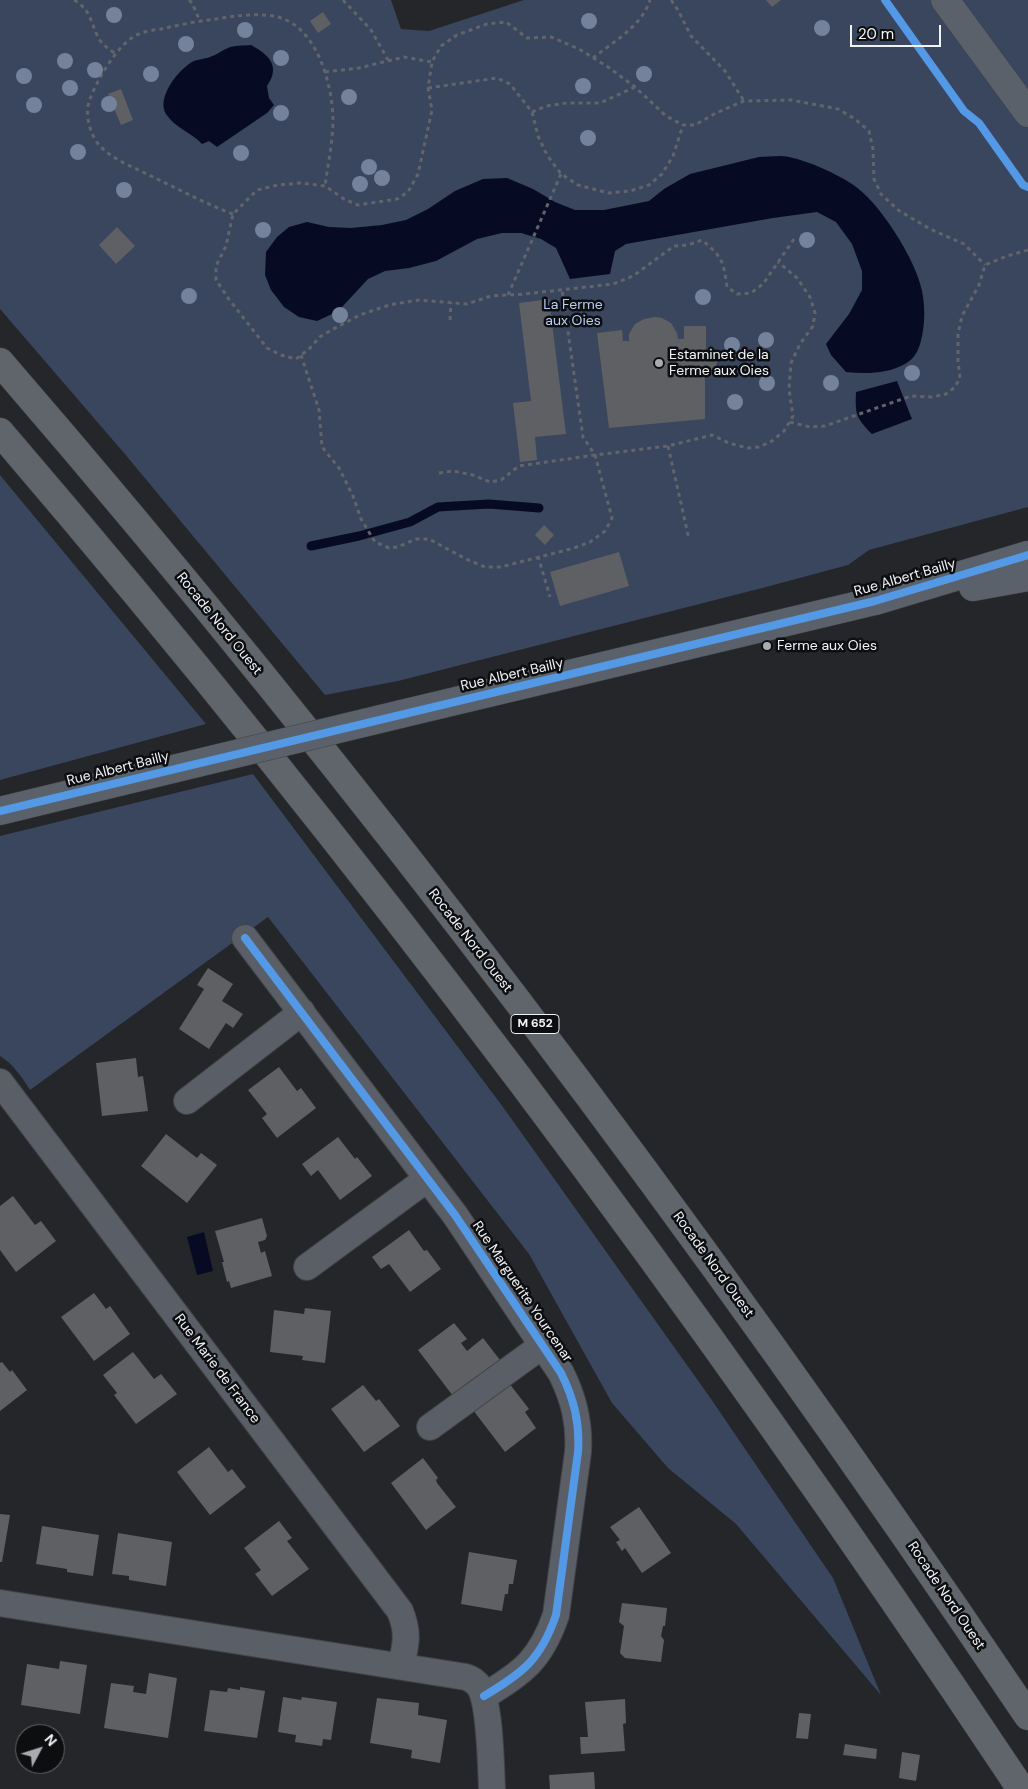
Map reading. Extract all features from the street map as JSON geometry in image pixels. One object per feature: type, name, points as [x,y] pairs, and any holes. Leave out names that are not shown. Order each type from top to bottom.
[{"type":"highway","name":"Rocade Nord Ouest","points":[[0,362],[242,651],[366,806],[522,1008],[646,1172],[820,1414],[1028,1716]]},
{"type":"highway","points":[[0,432],[190,657],[433,966],[552,1124],[699,1322],[801,1466],[922,1640],[1021,1789]]},
{"type":"main road","points":[[945,0],[1028,113]]},
{"type":"main road","name":"Rue Albert Bailly","points":[[0,811],[875,601],[1028,555]]},
{"type":"main road","name":"Rue Albert Bailly","points":[[875,601],[947,592],[1028,577]]},
{"type":"street","name":"Rue Marguerite Yourcenar","points":[[245,938],[455,1215],[561,1373],[575,1407],[579,1437],[556,1615],[550,1634],[530,1663],[510,1680],[484,1696]]},
{"type":"street","points":[[187,1101],[302,1012]]},
{"type":"street","name":"Rue Marie de France","points":[[0,1082],[400,1611],[405,1624],[407,1640],[401,1666]]},
{"type":"street","points":[[307,1267],[427,1179]]},
{"type":"street","name":"Rue Marguerite Yourcenar","points":[[430,1427],[543,1345]]},
{"type":"street","points":[[0,1603],[466,1676],[474,1680],[484,1696],[492,1789]]},
{"type":"path","points":[[74,0],[82,5],[92,19],[101,42],[116,54]]},
{"type":"path","points":[[189,0],[200,21]]},
{"type":"path","points":[[343,0],[371,30],[388,60]]},
{"type":"path","points":[[593,58],[639,21],[647,11],[650,0]]},
{"type":"path","points":[[671,0],[692,36],[725,71],[744,101]]},
{"type":"path","points":[[232,214],[198,200],[113,157],[99,144],[91,132],[87,116],[88,103],[109,61],[137,34],[200,21],[245,15],[274,16],[295,24],[311,41],[330,87],[333,120],[325,186]]},
{"type":"path","points":[[794,239],[763,284],[751,293],[737,294],[727,287],[724,266],[718,254],[702,240],[688,245],[674,246],[633,276],[613,284],[491,296],[467,304],[418,300],[390,304],[360,315],[321,336],[310,349],[296,358],[281,355],[267,348],[216,280],[216,266],[226,246],[232,214],[257,190],[278,185],[300,183],[325,186],[344,199],[358,205],[397,199],[408,192],[418,174],[432,110],[428,88],[432,62],[441,46],[457,35],[487,24],[506,22],[527,38],[551,36],[579,49],[635,88],[666,116],[682,125],[695,125],[716,113],[744,101],[791,100],[838,109],[855,118],[869,131],[873,149],[874,179],[881,194],[898,210],[930,229],[964,244],[985,265]]},
{"type":"path","points":[[325,72],[359,68],[404,57],[432,62]]},
{"type":"path","points":[[428,88],[497,78],[510,84],[532,112],[538,136],[547,155],[561,174],[578,185],[609,193],[630,192],[649,185],[662,174],[673,156],[682,125]]},
{"type":"path","points":[[532,112],[546,106],[567,103],[600,103],[635,88]]},
{"type":"path","points":[[508,294],[561,174]]},
{"type":"path","points":[[985,265],[1028,250]]},
{"type":"path","points":[[439,473],[453,471],[490,482],[501,480],[519,466],[668,446],[712,435],[747,448],[759,447],[772,441],[784,431],[790,422],[792,416],[789,389],[791,363],[800,344],[813,326],[815,313],[810,297],[796,278],[778,262]]},
{"type":"path","points":[[790,422],[810,427],[825,426],[911,396],[932,397],[946,394],[955,386],[960,378],[958,334],[962,316],[979,286],[985,265]]},
{"type":"path","points":[[301,355],[319,410],[322,447],[339,468],[353,496],[361,519],[375,542],[389,548],[398,547],[416,539],[429,539],[466,559],[485,566],[501,567],[590,542],[605,531],[612,518],[595,456],[584,437],[562,290]]},
{"type":"path","points":[[450,320],[451,303]]},
{"type":"path","points":[[668,446],[689,539]]},
{"type":"path","points":[[538,556],[550,597]]},
{"type":"green space","name":"La Ferme aux Oies","points":[[0,0],[391,0],[401,29],[429,31],[524,0],[1028,0],[1028,507],[869,550],[848,565],[766,587],[398,681],[325,695],[124,453],[0,309]]},
{"type":"green space","points":[[0,475],[206,724],[0,780]]},
{"type":"green space","points":[[253,774],[503,1107],[709,1396],[833,1578],[881,1695],[736,1524],[668,1468],[612,1403],[529,1254],[268,917],[30,1090],[17,1071],[0,1056],[0,836]]},
{"type":"shaded area","points":[[251,45],[268,57],[273,67],[273,73],[267,86],[269,98],[274,105],[267,113],[217,147],[209,141],[202,144],[174,123],[166,114],[164,100],[166,93],[175,78],[192,62],[208,58],[230,47]]},
{"type":"shaded area","points":[[759,157],[789,157],[830,172],[852,184],[863,192],[895,232],[912,264],[923,297],[924,319],[921,340],[917,352],[909,362],[891,370],[854,373],[846,372],[831,355],[826,344],[849,314],[862,290],[862,271],[852,244],[836,222],[817,212],[626,244],[615,251],[610,274],[570,279],[556,248],[541,239],[521,233],[502,233],[477,239],[436,261],[409,268],[385,271],[368,279],[342,307],[317,321],[299,317],[284,307],[271,290],[265,275],[266,252],[277,237],[289,227],[307,222],[329,227],[351,228],[406,220],[428,209],[455,191],[483,179],[507,178],[575,210],[604,210],[649,201],[664,189],[690,174]]},
{"type":"shaded area","points":[[897,381],[912,419],[872,434],[858,415],[856,392]]},
{"type":"shaded area","points":[[204,1232],[213,1271],[197,1275],[187,1237]]},
{"type":"building","points":[[766,0],[781,0],[772,7]]},
{"type":"building","points":[[323,12],[331,24],[318,33],[310,21]]},
{"type":"building","points":[[121,89],[133,120],[121,125],[108,94]]},
{"type":"building","points":[[117,227],[135,246],[116,264],[99,245]]},
{"type":"building","points":[[549,299],[566,434],[535,437],[537,460],[520,462],[513,403],[531,401],[519,303]]},
{"type":"building","name":"Estaminet de la Ferme aux Oies","points":[[662,318],[671,323],[678,339],[684,339],[684,326],[706,326],[706,353],[717,353],[716,374],[705,374],[705,419],[609,428],[597,333],[622,330],[623,341],[629,341],[629,334],[635,324],[644,319]]},
{"type":"building","points":[[544,525],[554,535],[545,545],[535,535]]},
{"type":"building","points":[[619,552],[629,586],[560,606],[550,572]]},
{"type":"building","points":[[208,968],[233,984],[222,1001],[243,1014],[233,1028],[226,1023],[209,1049],[179,1029],[204,989],[197,985]]},
{"type":"building","points":[[136,1058],[138,1077],[143,1076],[148,1111],[102,1116],[96,1063]]},
{"type":"building","points":[[279,1067],[297,1091],[301,1088],[316,1108],[277,1138],[262,1118],[267,1114],[248,1090]]},
{"type":"building","points":[[166,1134],[197,1158],[201,1153],[217,1165],[187,1203],[141,1166]]},
{"type":"building","points":[[338,1137],[355,1159],[357,1157],[372,1176],[340,1200],[318,1170],[311,1176],[302,1164]]},
{"type":"building","points":[[13,1196],[35,1225],[41,1221],[56,1241],[16,1272],[0,1250],[0,1206]]},
{"type":"building","points":[[262,1218],[267,1236],[265,1240],[258,1242],[261,1253],[265,1251],[272,1276],[231,1288],[229,1281],[227,1282],[222,1262],[224,1262],[215,1231]]},
{"type":"building","points":[[409,1230],[424,1251],[427,1250],[441,1269],[410,1292],[389,1264],[381,1269],[372,1257]]},
{"type":"building","points":[[94,1293],[106,1309],[110,1306],[130,1334],[94,1361],[61,1317]]},
{"type":"building","points":[[305,1308],[331,1311],[325,1363],[302,1360],[303,1356],[270,1352],[274,1310],[304,1314]]},
{"type":"building","points":[[454,1323],[467,1339],[461,1343],[467,1351],[483,1338],[500,1360],[453,1396],[418,1350]]},
{"type":"building","points":[[133,1352],[154,1379],[161,1374],[177,1394],[136,1424],[114,1395],[117,1393],[103,1375]]},
{"type":"building","points":[[2,1362],[10,1372],[12,1370],[27,1390],[0,1411],[0,1363]]},
{"type":"building","points":[[509,1383],[529,1409],[525,1412],[536,1428],[505,1452],[473,1410]]},
{"type":"building","points":[[363,1385],[376,1401],[379,1399],[400,1426],[364,1452],[331,1409]]},
{"type":"building","points":[[209,1447],[228,1472],[232,1469],[246,1487],[210,1515],[177,1472]]},
{"type":"building","points":[[423,1458],[438,1478],[436,1480],[437,1483],[456,1507],[426,1530],[391,1483]]},
{"type":"building","points":[[639,1507],[671,1553],[642,1573],[625,1548],[622,1551],[616,1542],[620,1540],[610,1527]]},
{"type":"building","points":[[0,1514],[10,1515],[2,1562],[0,1562]]},
{"type":"building","points":[[279,1521],[292,1538],[287,1541],[309,1569],[272,1596],[255,1574],[261,1570],[244,1548]]},
{"type":"building","points":[[42,1526],[99,1535],[93,1576],[36,1564]]},
{"type":"building","points":[[118,1533],[172,1542],[166,1586],[129,1580],[129,1576],[112,1574]]},
{"type":"building","points":[[469,1552],[517,1560],[513,1584],[509,1584],[508,1594],[505,1594],[502,1611],[461,1604]]},
{"type":"building","points":[[622,1603],[667,1608],[665,1626],[663,1626],[661,1636],[664,1640],[661,1662],[625,1658],[620,1653],[624,1626],[619,1622]]},
{"type":"building","points":[[60,1661],[87,1665],[80,1714],[21,1705],[27,1664],[59,1669]]},
{"type":"building","points":[[149,1673],[177,1678],[168,1738],[104,1728],[111,1683],[134,1686],[133,1692],[146,1694]]},
{"type":"building","points":[[240,1687],[265,1691],[257,1738],[204,1731],[210,1690],[227,1692],[228,1688],[240,1690]]},
{"type":"building","points":[[283,1697],[301,1700],[302,1697],[337,1702],[331,1740],[323,1739],[322,1746],[295,1742],[296,1735],[278,1732]]},
{"type":"building","points":[[377,1698],[419,1703],[418,1715],[447,1720],[440,1763],[411,1758],[412,1750],[370,1743]]},
{"type":"building","points":[[625,1699],[626,1723],[623,1724],[625,1751],[581,1754],[580,1737],[588,1737],[585,1702]]},
{"type":"building","points":[[799,1713],[811,1714],[808,1739],[796,1738]]},
{"type":"building","points":[[845,1744],[877,1749],[876,1759],[843,1755]]},
{"type":"building","points":[[902,1752],[920,1755],[916,1781],[899,1778]]},
{"type":"building","points":[[594,1772],[595,1789],[550,1789],[549,1775]]},
{"type":"waterway","points":[[311,546],[359,536],[410,522],[438,507],[489,504],[539,508]]},
{"type":"cycle path","points":[[885,0],[964,111],[979,123],[1023,185],[1028,187]]},
{"type":"cycle path","points":[[0,811],[875,601],[1028,555]]},
{"type":"cycle path","points":[[245,938],[455,1215],[561,1373],[573,1402],[577,1421],[578,1452],[556,1615],[537,1654],[510,1680],[484,1696]]},
{"type":"place","name":"Estaminet de la Ferme aux Oies","points":[[659,363]]},
{"type":"place","name":"Ferme aux Oies","points":[[767,646]]}]
